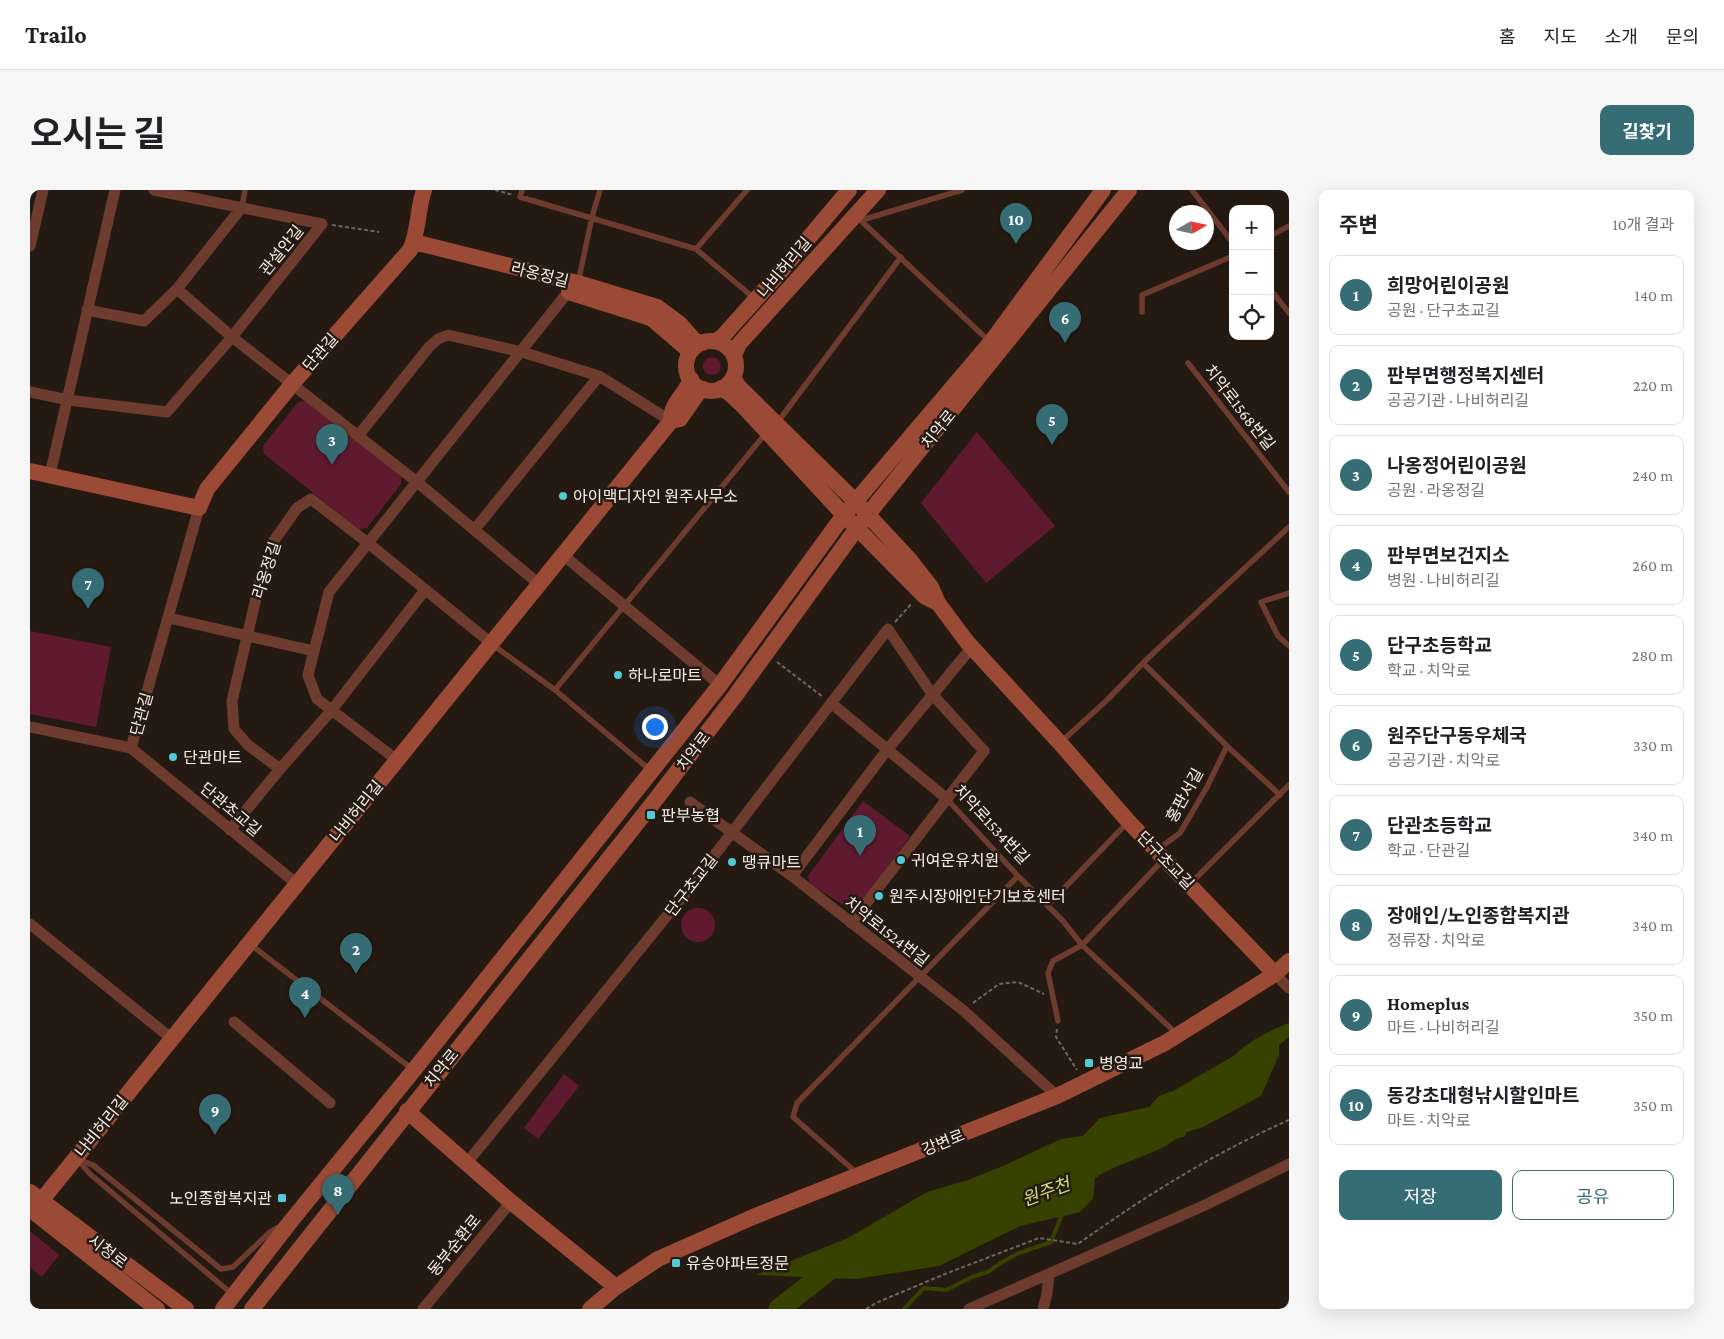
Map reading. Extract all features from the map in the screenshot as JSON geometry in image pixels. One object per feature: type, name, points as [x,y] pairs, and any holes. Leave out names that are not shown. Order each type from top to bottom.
[{"type":"street","points":[[30,246],[42,190]]},
{"type":"street","points":[[50,475],[115,190]]},
{"type":"street","name":"관설안길","points":[[30,392],[68,400],[167,412],[232,337],[322,224],[154,190]]},
{"type":"street","points":[[412,246],[419,205],[424,190]]},
{"type":"street","name":"나비허리길","points":[[709,342],[722,337],[756,300],[849,190]]},
{"type":"street","points":[[734,355],[724,344],[709,342],[694,348],[689,354],[687,371],[691,379],[704,389],[713,390],[728,384],[734,377],[736,370],[734,355],[739,344],[859,218],[878,190]]},
{"type":"street","name":"치악로","points":[[224,1309],[291,1221],[414,1070],[720,685],[844,514],[990,342],[1103,190]]},
{"type":"street","name":"치악로","points":[[252,1309],[407,1111],[653,804],[735,696],[857,528],[1129,190]]},
{"type":"street","points":[[87,310],[144,321],[177,289],[242,207]]},
{"type":"street","name":"라옹정길","points":[[412,246],[573,288],[657,307],[680,324],[695,341],[709,342]]},
{"type":"street","name":"단관길","points":[[131,748],[199,508],[207,490],[293,383],[412,246]]},
{"type":"street","name":"라옹정길","points":[[397,760],[331,711],[317,698],[308,675],[328,592],[502,372],[522,352],[573,288]]},
{"type":"street","name":"라옹정길","points":[[573,288],[651,318],[686,348],[689,354]]},
{"type":"street","points":[[177,289],[232,337],[293,383],[475,529],[540,584]]},
{"type":"street","points":[[358,436],[430,347],[438,339],[448,335],[522,352],[599,376],[670,421],[680,419],[698,393],[704,389]]},
{"type":"street","points":[[475,529],[599,376]]},
{"type":"street","points":[[734,377],[738,386],[844,514]]},
{"type":"street","points":[[670,421],[671,410],[688,387],[691,379]]},
{"type":"street","points":[[721,388],[772,427],[856,502]]},
{"type":"street","name":"나비허리길","points":[[34,1204],[76,1158],[670,421]]},
{"type":"street","points":[[30,471],[199,508]]},
{"type":"street","name":"라옹정길","points":[[280,769],[248,745],[234,729],[232,701],[260,581],[273,542],[298,508],[311,499],[491,643]]},
{"type":"street","name":"단구초교길","points":[[856,502],[932,587],[938,603],[972,647],[1060,743],[1128,822],[1284,983]]},
{"type":"street","name":"단구초교길","points":[[844,514],[924,596],[938,603]]},
{"type":"street","points":[[563,555],[735,696]]},
{"type":"street","points":[[230,830],[331,711],[425,590]]},
{"type":"street","points":[[169,618],[314,651]]},
{"type":"street","points":[[850,923],[984,751],[932,694],[888,629]]},
{"type":"street","name":"단구초교길","points":[[466,1164],[732,833],[888,629]]},
{"type":"street","points":[[792,876],[887,750],[972,647]]},
{"type":"street","name":"치악로1534번길","points":[[831,703],[946,798]]},
{"type":"street","name":"단관초교길","points":[[30,727],[131,748],[297,884]]},
{"type":"street","name":"치악로1524번길","points":[[690,802],[792,876],[964,1011],[1056,1096]]},
{"type":"street","points":[[30,924],[172,1039]]},
{"type":"street","name":"강변로","points":[[590,1309],[616,1287],[658,1259],[753,1217],[1056,1096],[1165,1043],[1178,1034],[1284,983],[1289,961]]},
{"type":"street","points":[[234,1022],[330,1104]]},
{"type":"street","points":[[407,1111],[511,1202],[616,1287]]},
{"type":"street","points":[[969,1309],[1203,1206],[1289,1164]]},
{"type":"street","name":"동부순환로","points":[[423,1309],[511,1202]]},
{"type":"street","name":"시청로","points":[[34,1204],[157,1309]]},
{"type":"street","name":"시청로","points":[[34,1204],[186,1309]]},
{"type":"street","points":[[1043,1309],[1049,1274]]},
{"type":"lane","points":[[242,207],[245,190]]},
{"type":"lane","points":[[522,190],[520,197],[696,249],[756,300]]},
{"type":"lane","name":"라옹정길","points":[[573,288],[600,190]]},
{"type":"lane","points":[[696,249],[747,190]]},
{"type":"lane","points":[[859,218],[962,190]]},
{"type":"lane","points":[[1192,190],[1229,238]]},
{"type":"lane","points":[[859,218],[990,342]]},
{"type":"lane","points":[[1274,234],[1289,226]]},
{"type":"lane","points":[[555,690],[736,467],[772,427],[901,257]]},
{"type":"lane","points":[[1142,312],[1142,295],[1229,258]]},
{"type":"lane","points":[[1274,294],[1289,313]]},
{"type":"lane","name":"치악로1568번길","points":[[1188,363],[1289,492]]},
{"type":"lane","points":[[1060,743],[1289,527]]},
{"type":"lane","points":[[1289,593],[1261,602],[1278,636],[1289,646]]},
{"type":"lane","name":"치악로","points":[[491,643],[555,690],[652,772]]},
{"type":"lane","points":[[1143,663],[1280,795]]},
{"type":"lane","name":"홍판서길","points":[[1058,1021],[1048,973],[1053,961],[1082,944],[1180,833],[1207,787],[1227,746]]},
{"type":"lane","points":[[1190,884],[1289,785]]},
{"type":"lane","name":"치악로1534번길","points":[[946,798],[1018,876],[1048,905],[1082,944],[1178,1034]]},
{"type":"lane","points":[[1048,905],[1128,822]]},
{"type":"lane","points":[[860,1175],[793,1117],[797,1104],[1018,876]]},
{"type":"lane","points":[[249,943],[414,1070]]},
{"type":"lane","points":[[76,1158],[93,1165],[220,1269],[233,1267],[270,1232],[291,1221]]},
{"type":"lane","points":[[76,1158],[90,1174],[234,1295]]},
{"type":"path","points":[[495,190],[520,197]]},
{"type":"path","points":[[322,224],[379,232]]},
{"type":"path","points":[[888,629],[912,603]]},
{"type":"path","points":[[766,653],[831,703]]},
{"type":"path","points":[[964,1011],[999,984],[1018,982],[1053,998]]},
{"type":"path","points":[[1056,1037],[1084,1083]]},
{"type":"path","points":[[866,1309],[944,1274],[1039,1238],[1078,1244],[1170,1182],[1251,1136],[1289,1120]]},
{"type":"shaded area","points":[[712,357],[718,360],[721,366],[718,372],[712,375],[706,372],[703,366],[706,360]]},
{"type":"shaded area","points":[[306,401],[401,476],[401,484],[367,528],[359,529],[264,454],[263,446],[298,402]]},
{"type":"shaded area","points":[[977,432],[1055,526],[986,583],[921,503]]},
{"type":"shaded area","points":[[30,631],[111,647],[96,727],[30,714]]},
{"type":"shaded area","points":[[863,801],[910,836],[858,910],[853,911],[810,884],[808,876]]},
{"type":"shaded area","points":[[698,908],[710,913],[715,925],[710,937],[698,942],[686,937],[681,925],[686,913]]},
{"type":"shaded area","points":[[564,1074],[579,1086],[538,1139],[524,1128]]},
{"type":"shaded area","points":[[30,1231],[59,1255],[42,1277],[30,1267]]},
{"type":"water","points":[[1289,1023],[1289,1037],[1279,1045],[1279,1055],[1261,1096],[1203,1127],[1187,1132],[1184,1137],[1177,1138],[1158,1150],[1113,1168],[1095,1178],[1093,1199],[1080,1212],[1020,1226],[939,1266],[856,1279],[756,1275],[848,1238],[927,1192],[968,1180],[1061,1139],[1083,1136],[1100,1118],[1149,1107],[1159,1096],[1173,1091],[1235,1055],[1260,1036]]},
{"type":"waterway","points":[[904,1309],[924,1288],[946,1290],[972,1277],[988,1272],[1019,1253],[1051,1242],[1063,1212]]},
{"type":"waterway","name":"원주천","points":[[779,1309],[838,1263],[843,1262]]},
{"type":"place","name":"동강초대형낚시할인마트","points":[[1016,244]]},
{"type":"place","name":"원주단구동우체국","points":[[1065,343]]},
{"type":"place","name":"단구초등학교","points":[[1052,445]]},
{"type":"place","name":"나옹정어린이공원","points":[[332,465]]},
{"type":"place","name":"아이맥디자인 원주사무소","points":[[563,496]]},
{"type":"place","name":"단관초등학교","points":[[88,609]]},
{"type":"place","name":"하나로마트","points":[[618,675]]},
{"type":"place","name":"단관마트","points":[[173,757]]},
{"type":"place","name":"판부농협","points":[[651,815]]},
{"type":"place","name":"희망어린이공원","points":[[860,856]]},
{"type":"place","name":"귀여운유치원","points":[[901,860]]},
{"type":"place","name":"땡큐마트","points":[[732,862]]},
{"type":"place","name":"원주시장애인단기보호센터","points":[[879,896]]},
{"type":"place","name":"판부면행정복지센터","points":[[356,974]]},
{"type":"place","name":"판부면보건지소","points":[[305,1018]]},
{"type":"place","name":"병영교","points":[[1089,1063]]},
{"type":"place","name":"Homeplus","points":[[215,1135]]},
{"type":"place","name":"노인종합복지관","points":[[282,1198]]},
{"type":"place","name":"장애인/노인종합복지관","points":[[338,1215]]},
{"type":"place","name":"유승아파트정문","points":[[676,1263]]}]
